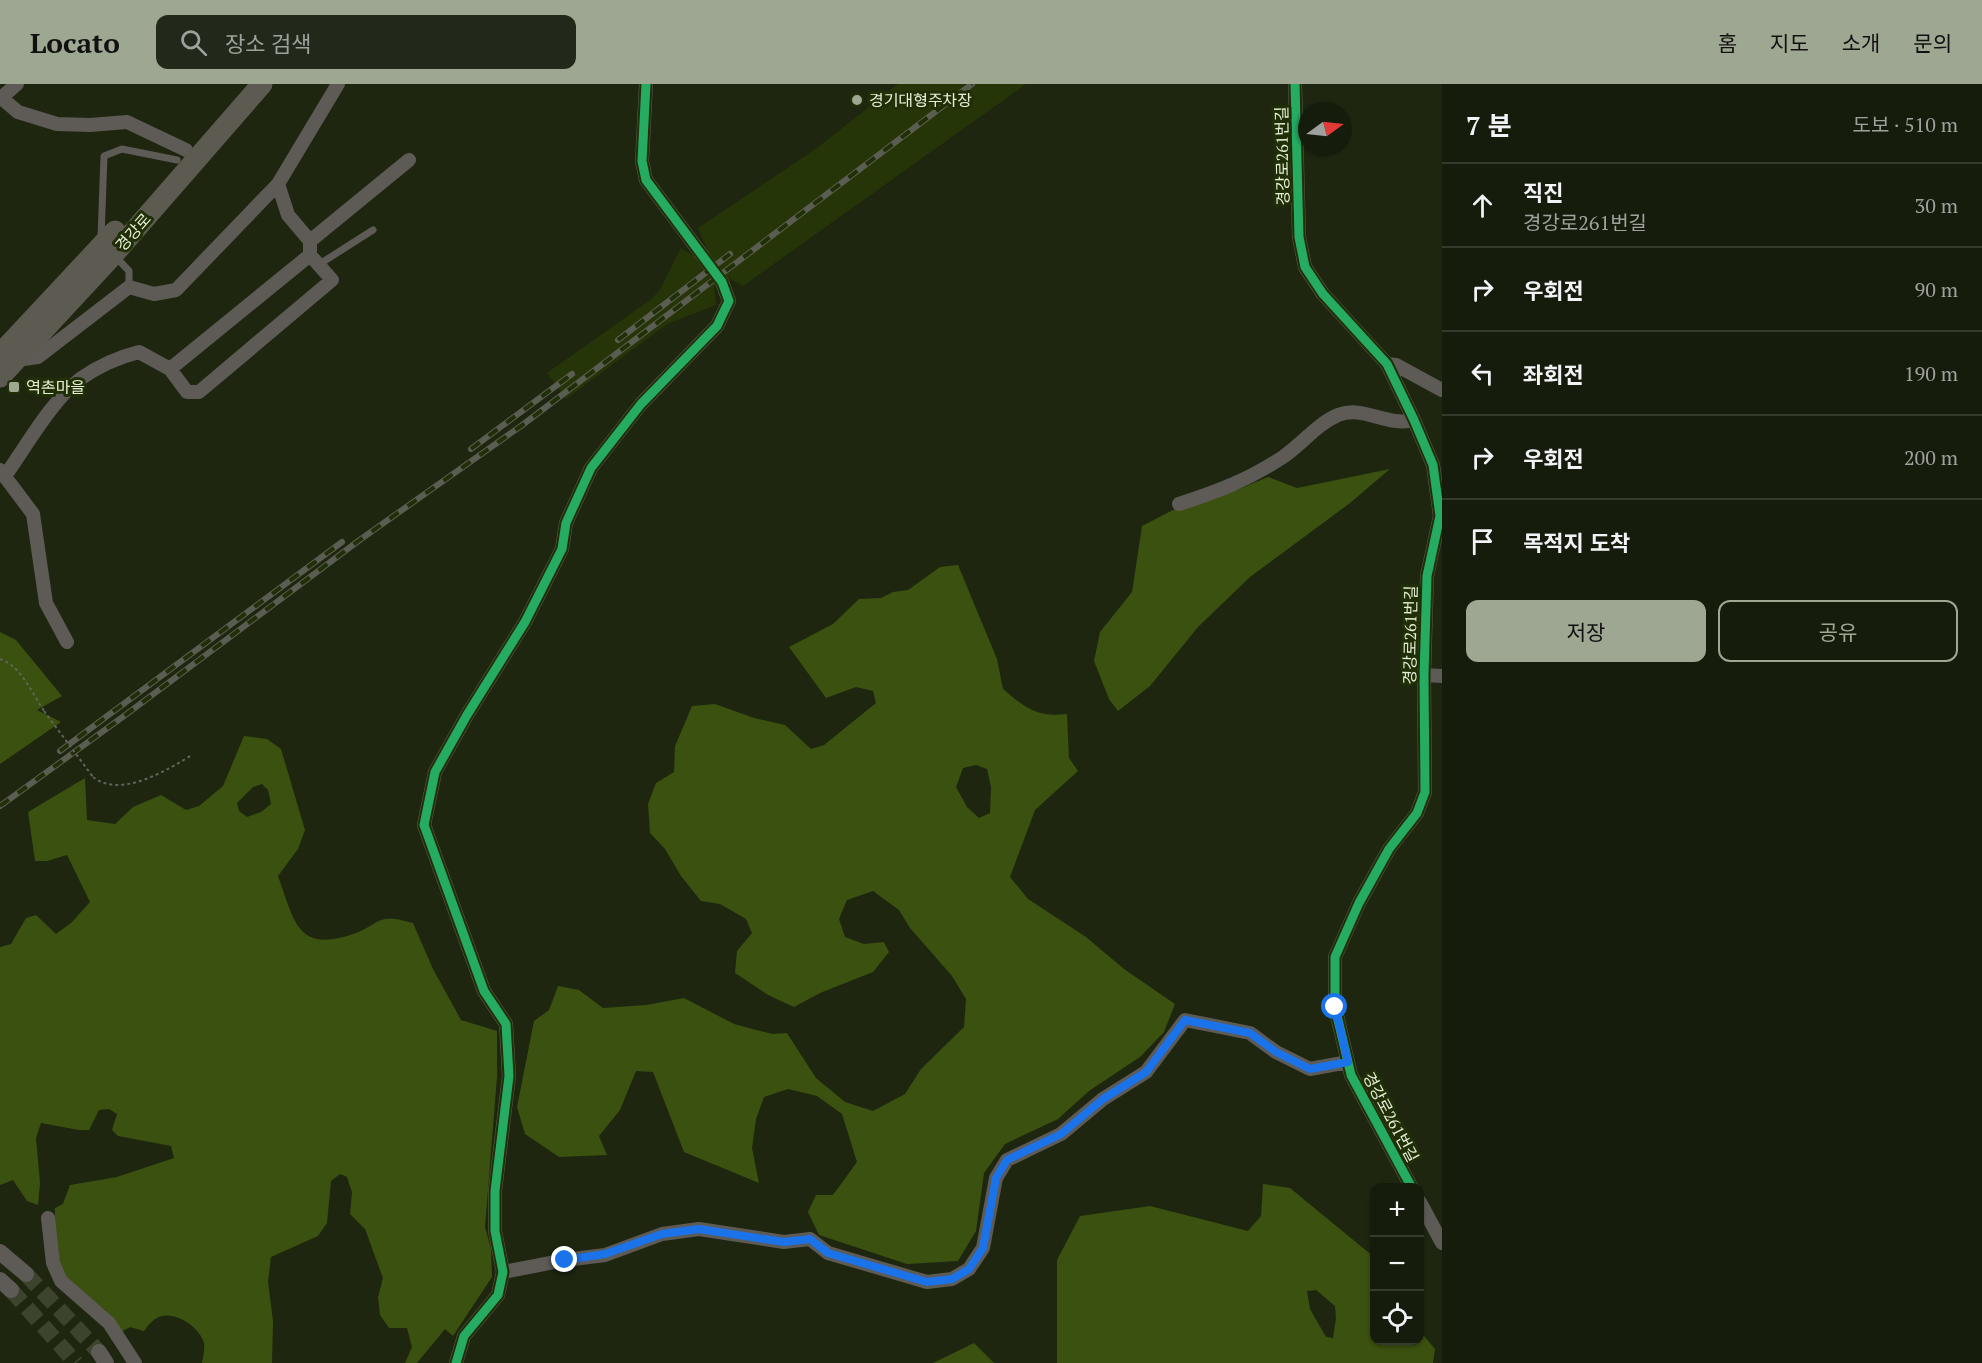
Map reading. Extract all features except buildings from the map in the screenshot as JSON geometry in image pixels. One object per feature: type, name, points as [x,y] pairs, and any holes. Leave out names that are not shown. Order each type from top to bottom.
[{"type":"main road","name":"경강로","points":[[107,251],[181,155],[244,84]]},
{"type":"main road","name":"경강로","points":[[0,377],[8,357],[262,84]]},
{"type":"street","points":[[17,84],[0,97],[18,112],[57,124],[90,125],[127,122],[181,155]]},
{"type":"street","points":[[8,357],[38,357],[129,287],[154,294],[176,290],[278,184],[338,84]]},
{"type":"street","points":[[646,84],[642,161],[646,180],[702,255]]},
{"type":"street","name":"경강로261번길","points":[[1295,84],[1299,237],[1305,267],[1323,294],[1387,364],[1433,465],[1440,516],[1427,576],[1424,675],[1425,792],[1417,813],[1389,849],[1359,903],[1335,957],[1335,1007],[1351,1075],[1409,1183]]},
{"type":"street","points":[[170,369],[313,253],[409,160]]},
{"type":"street","points":[[67,642],[46,603],[33,514],[3,473],[62,395],[80,379],[121,357],[139,352],[170,369],[188,392],[200,392],[332,280],[288,215],[278,184]]},
{"type":"street","points":[[456,1363],[464,1336],[498,1294],[503,1272],[495,1231],[495,1191],[509,1076],[506,1024],[484,990],[424,825],[435,772],[530,612],[562,549],[566,523],[591,468],[640,404],[717,326],[729,301],[722,282]]},
{"type":"street","points":[[1387,364],[1396,365],[1442,390]]},
{"type":"street","points":[[1179,504],[1242,482],[1286,455],[1338,415],[1353,411],[1402,423],[1414,420]]},
{"type":"street","points":[[1424,675],[1442,676]]},
{"type":"street","points":[[503,1272],[605,1254],[662,1234],[699,1229],[784,1242],[810,1239],[828,1253],[927,1282],[952,1279],[969,1269],[983,1248],[996,1178],[1007,1160],[1061,1134],[1103,1099],[1146,1072],[1185,1020],[1250,1033],[1276,1052],[1310,1069],[1348,1062]]},
{"type":"street","points":[[1424,1211],[1442,1243]]},
{"type":"street","points":[[48,1218],[53,1263],[61,1281],[109,1323],[135,1363]]},
{"type":"street","points":[[0,1252],[26,1274]]},
{"type":"lane","points":[[129,287],[129,271],[107,251],[104,156],[122,149],[181,155]]},
{"type":"lane","points":[[313,253],[373,230]]},
{"type":"path","points":[[0,659],[9,662],[18,672],[93,777],[100,782],[116,785],[139,782],[164,772],[192,755]]},
{"type":"shaded area","points":[[898,84],[1026,84],[743,286],[726,277],[714,286],[716,305],[667,324],[566,399],[547,373],[650,300],[660,290],[681,248],[701,261],[709,254],[698,228],[817,148]]},
{"type":"shaded area","points":[[1390,469],[1350,503],[1250,577],[1198,627],[1150,686],[1118,711],[1109,699],[1094,661],[1100,632],[1132,592],[1142,526],[1173,510],[1237,490],[1268,477],[1297,488]]},
{"type":"shaded area","points":[[958,565],[997,659],[1003,689],[1039,713],[1067,714],[1069,758],[1078,771],[1035,810],[1010,877],[1028,899],[1086,937],[1124,969],[1175,1004],[1164,1032],[1140,1057],[1089,1091],[1058,1119],[1005,1144],[984,1173],[976,1231],[958,1261],[907,1264],[819,1235],[808,1212],[816,1195],[833,1195],[857,1162],[842,1114],[817,1096],[788,1089],[764,1097],[756,1119],[752,1148],[759,1183],[684,1152],[653,1072],[636,1071],[620,1110],[599,1136],[607,1155],[559,1157],[525,1134],[517,1107],[534,1021],[549,1010],[558,986],[579,990],[603,1008],[646,1005],[684,998],[734,1024],[772,1034],[787,1033],[816,1078],[845,1102],[873,1111],[905,1094],[921,1069],[964,1027],[966,999],[952,976],[910,928],[899,910],[873,891],[847,900],[839,919],[845,937],[864,944],[884,942],[889,952],[873,972],[820,993],[794,1007],[768,995],[735,973],[737,951],[752,933],[746,919],[720,904],[701,901],[681,876],[665,849],[650,833],[648,804],[656,783],[674,772],[675,746],[692,706],[715,704],[754,718],[785,725],[811,749],[824,745],[876,703],[873,691],[856,687],[826,698],[789,647],[833,624],[859,599],[881,598],[893,592],[908,590],[940,567]],"holes":[[[976,765],[987,769],[991,787],[990,813],[979,818],[967,807],[956,787],[963,768]]]},
{"type":"shaded area","points":[[0,632],[16,640],[62,696],[37,710],[61,722],[0,764]]},
{"type":"shaded area","points":[[244,736],[267,739],[281,749],[305,830],[298,849],[278,876],[289,908],[301,930],[310,937],[321,940],[336,939],[356,933],[385,919],[413,923],[433,969],[461,1020],[497,1031],[497,1077],[485,1227],[491,1249],[492,1277],[453,1336],[445,1329],[417,1363],[405,1363],[412,1347],[407,1328],[389,1328],[380,1315],[378,1297],[383,1278],[365,1229],[350,1214],[352,1192],[347,1177],[340,1174],[331,1181],[327,1223],[318,1236],[271,1257],[268,1282],[273,1321],[272,1363],[202,1363],[204,1343],[202,1337],[188,1322],[175,1316],[159,1317],[144,1331],[130,1327],[121,1332],[105,1310],[64,1277],[55,1247],[55,1208],[63,1204],[70,1185],[117,1177],[174,1158],[171,1146],[118,1136],[112,1130],[117,1114],[109,1109],[99,1110],[89,1130],[41,1123],[36,1138],[40,1183],[38,1205],[27,1201],[13,1180],[0,1185],[0,947],[11,944],[26,918],[36,915],[56,934],[71,923],[90,902],[67,855],[47,861],[35,861],[28,812],[85,778],[87,820],[115,824],[133,807],[161,795],[186,810],[199,806],[223,786]],"holes":[[[262,784],[268,790],[271,804],[261,812],[247,817],[239,811],[237,803],[253,787]]]},
{"type":"shaded area","points":[[1263,1184],[1290,1188],[1370,1254],[1370,1345],[1424,1345],[1424,1336],[1435,1349],[1433,1363],[1057,1363],[1057,1260],[1080,1216],[1150,1206],[1248,1231],[1261,1216]],"holes":[[[1316,1290],[1335,1306],[1333,1338],[1326,1337],[1310,1309],[1307,1291]]]},
{"type":"shaded area","points":[[974,1343],[994,1363],[933,1363]]},
{"type":"tunnel","points":[[702,255],[722,282]]},
{"type":"tunnel","points":[[26,1274],[99,1352]]},
{"type":"tunnel","points":[[11,1290],[76,1363]]},
{"type":"railway","points":[[0,806],[361,539],[521,426],[972,84]]},
{"type":"railway","points":[[618,340],[730,254]]},
{"type":"railway","points":[[471,449],[572,374]]},
{"type":"railway","points":[[60,751],[342,542]]},
{"type":"cycle path","points":[[456,1363],[464,1336],[498,1295],[503,1272],[495,1231],[495,1191],[509,1076],[506,1024],[484,991],[424,825],[435,772],[467,715],[525,622],[562,549],[566,523],[591,468],[641,404],[717,326],[729,301],[722,282],[646,180],[642,161],[646,84]]},
{"type":"cycle path","points":[[1295,84],[1299,237],[1305,267],[1323,294],[1387,364],[1433,465],[1440,516],[1427,576],[1424,675],[1425,792],[1417,813],[1389,849],[1359,903],[1335,957],[1335,1007],[1351,1075],[1409,1183]]},
{"type":"place","name":"경기대형주차장","points":[[857,100]]},
{"type":"place","name":"역촌마을","points":[[14,387]]},
{"type":"route","points":[[565,1260],[605,1254],[662,1234],[699,1229],[784,1242],[810,1239],[828,1253],[927,1282],[952,1279],[969,1269],[983,1248],[996,1178],[1007,1160],[1061,1134],[1103,1099],[1146,1072],[1185,1020],[1250,1033],[1276,1052],[1310,1069],[1348,1062],[1335,1007]]}]
